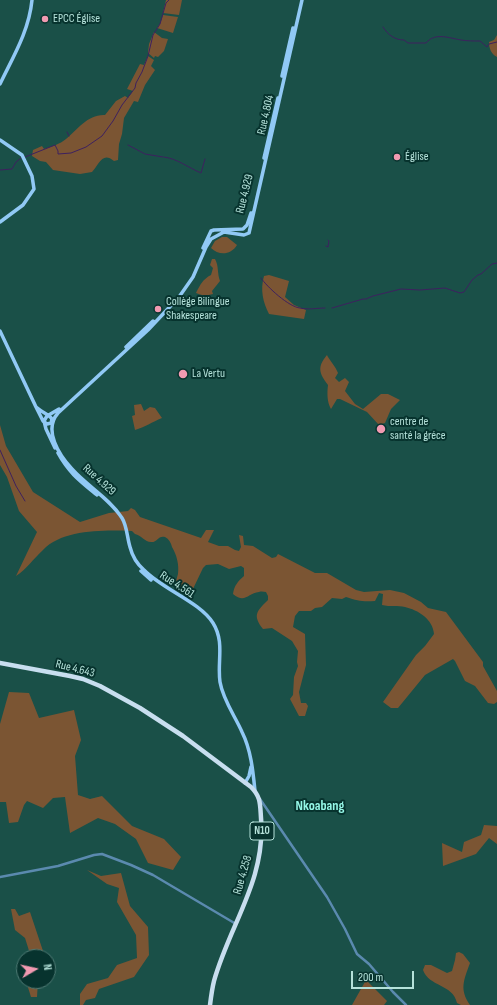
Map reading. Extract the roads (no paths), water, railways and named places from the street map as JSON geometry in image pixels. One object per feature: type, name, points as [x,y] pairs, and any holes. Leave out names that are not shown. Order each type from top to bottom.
[{"type":"highway","name":"Rue 4.643","points":[[0,663],[82,679],[100,686],[140,708],[194,743],[245,783]]},
{"type":"highway","points":[[245,783],[260,799]]},
{"type":"highway","name":"Rue 4.258","points":[[210,1005],[214,982],[250,892],[258,867],[262,824],[260,799]]},
{"type":"main road","points":[[0,84],[22,38],[29,17],[32,0]]},
{"type":"main road","name":"Rue 4.929","points":[[214,230],[236,230],[245,228],[250,218],[301,0]]},
{"type":"main road","name":"Rue 4.804","points":[[248,233],[301,0]]},
{"type":"main road","points":[[0,140],[22,155],[32,176],[34,189],[23,205],[0,222]]},
{"type":"main road","points":[[245,228],[248,233]]},
{"type":"main road","points":[[214,230],[217,232],[206,247],[193,277],[180,297],[148,330],[63,408],[52,422],[48,424],[44,423],[47,416],[60,409],[156,319],[178,295],[187,284],[197,265],[209,234],[214,230]]},
{"type":"main road","points":[[209,234],[210,237],[224,232],[248,233]]},
{"type":"main road","name":"Rue 4.561","points":[[0,331],[52,442],[69,471],[108,505],[121,521],[129,550],[137,565],[152,580],[203,614],[213,627],[216,633],[218,646],[217,670],[219,688],[239,729],[250,761],[250,772],[245,783]]},
{"type":"main road","points":[[36,407],[51,418],[52,422]]},
{"type":"main road","name":"Rue 4.929","points":[[52,422],[53,438],[65,460],[72,469],[110,504],[121,517],[125,525],[132,552],[143,569],[163,586],[207,615],[215,626],[220,643],[220,672],[222,690],[243,733],[248,747],[255,792]]},
{"type":"street","points":[[260,799],[327,897],[357,954],[369,964],[406,1005]]},
{"type":"street","points":[[0,877],[58,866],[102,854],[135,866],[153,875],[236,924]]},
{"type":"waterway","points":[[25,157],[55,145],[58,154],[71,153],[86,147],[102,136],[135,88],[148,56],[153,35],[160,24],[166,3],[169,0]]},
{"type":"waterway","points":[[383,27],[392,36],[408,43],[426,43],[438,37],[480,41],[487,47],[489,44],[497,42]]},
{"type":"waterway","points":[[67,132],[69,136]]},
{"type":"waterway","points":[[128,145],[145,154],[163,157]]},
{"type":"waterway","points":[[164,157],[178,161],[201,173],[205,159]]},
{"type":"waterway","points":[[0,170],[12,169],[16,162],[21,158]]},
{"type":"waterway","points":[[326,246],[328,247],[328,240]]},
{"type":"waterway","points":[[332,308],[401,289],[420,290],[445,288],[460,293],[464,292],[472,280],[492,264],[497,263]]},
{"type":"waterway","points":[[261,278],[279,296],[295,307],[306,309],[325,308]]},
{"type":"waterway","points":[[0,450],[16,486],[25,501]]},
{"type":"place","name":"EPCC Église","points":[[45,19]]},
{"type":"place","name":"Église","points":[[397,157]]},
{"type":"place","name":"Collège Bilingue Shakespeare","points":[[158,309]]},
{"type":"place","name":"La Vertu","points":[[183,374]]},
{"type":"place","name":"centre de santé la gréce","points":[[381,429]]},
{"type":"district","name":"Nkoabang","points":[[320,806]]}]
